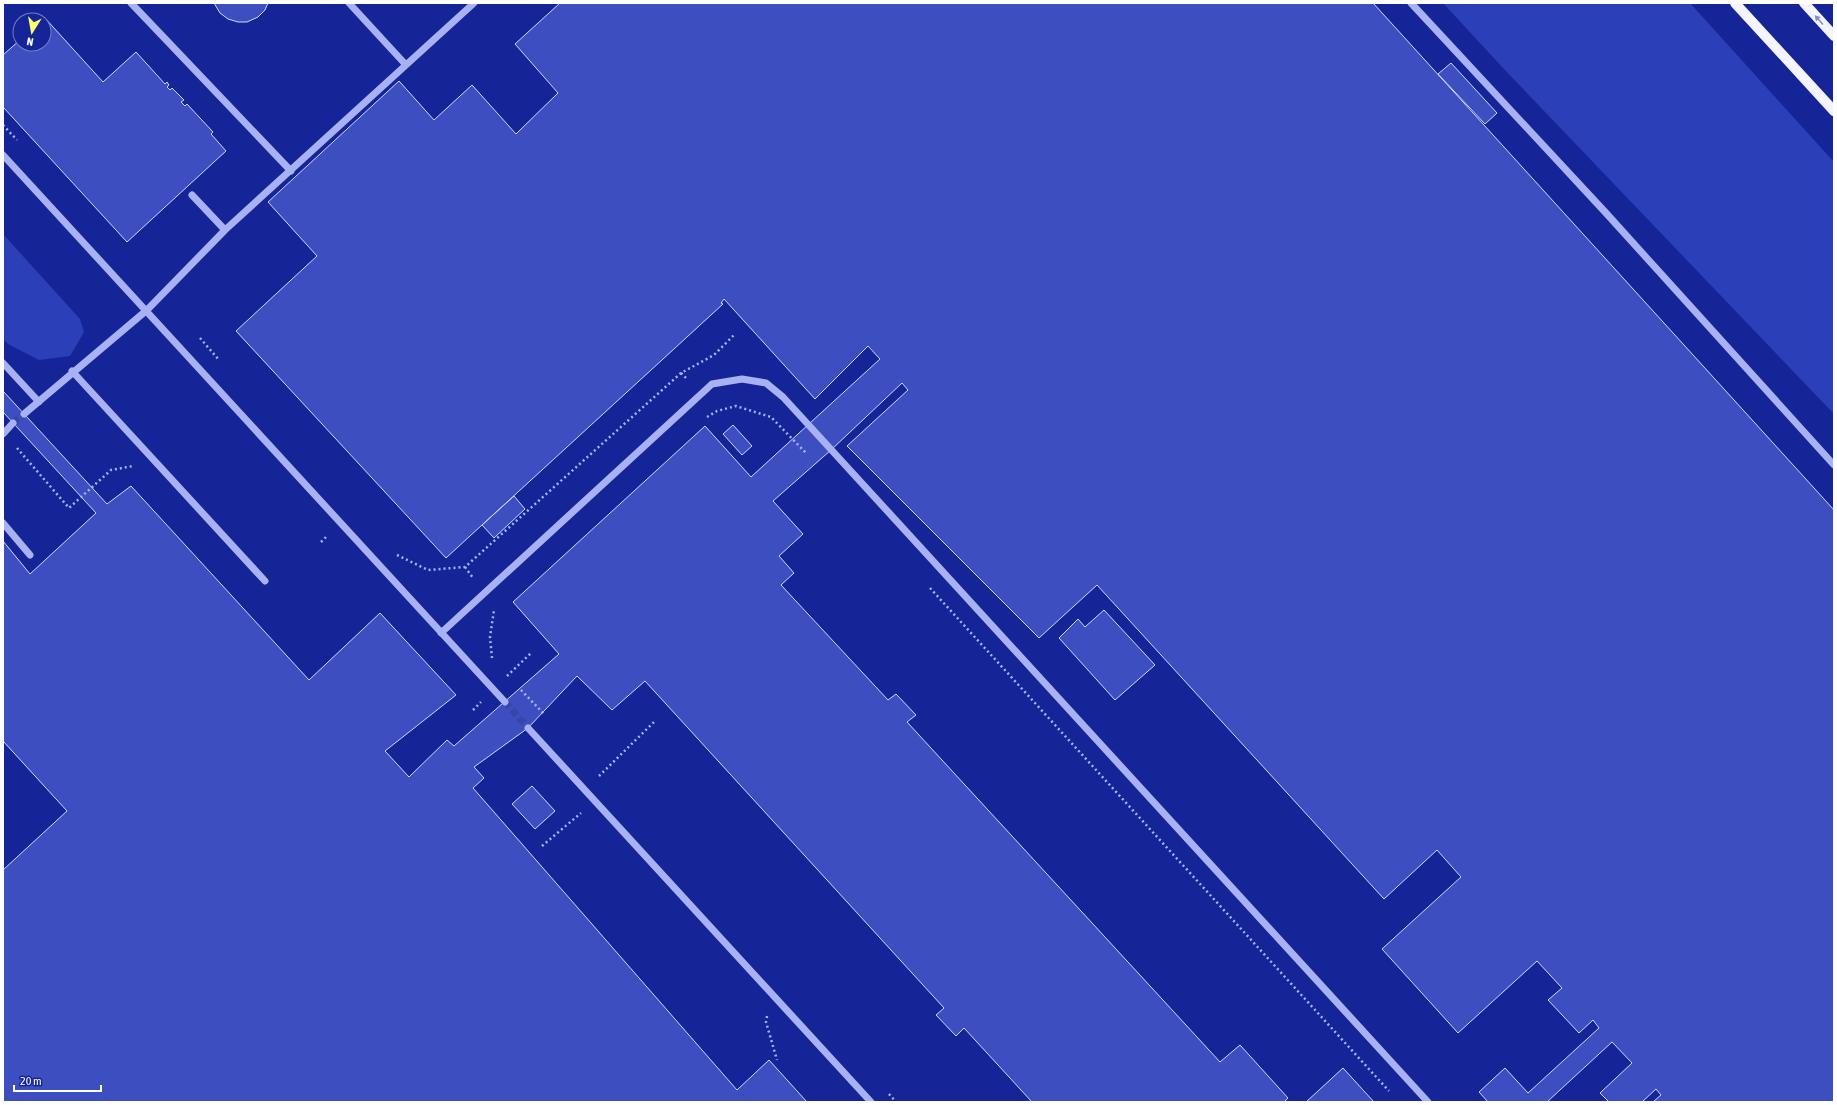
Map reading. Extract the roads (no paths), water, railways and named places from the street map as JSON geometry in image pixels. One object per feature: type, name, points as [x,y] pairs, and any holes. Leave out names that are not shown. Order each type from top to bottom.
[{"type":"main road","points":[[1735,3],[1834,111]]},
{"type":"main road","points":[[1804,3],[1834,36]]},
{"type":"lane","points":[[131,3],[290,171]]},
{"type":"lane","points":[[349,3],[406,65]]},
{"type":"lane","points":[[24,414],[72,371],[147,310],[225,230],[474,3]]},
{"type":"lane","points":[[1411,3],[1606,213],[1834,465]]},
{"type":"lane","points":[[3,154],[505,702]]},
{"type":"lane","points":[[192,195],[225,230]]},
{"type":"lane","points":[[3,363],[39,402]]},
{"type":"lane","points":[[72,371],[265,581]]},
{"type":"lane","points":[[441,633],[712,384],[742,379],[766,383],[783,397],[1428,1102]]},
{"type":"lane","points":[[3,434],[13,423]]},
{"type":"lane","points":[[3,523],[30,555]]},
{"type":"lane","points":[[528,728],[871,1102]]},
{"type":"tunnel","points":[[13,423],[24,414]]},
{"type":"tunnel","points":[[505,702],[528,728]]}]
